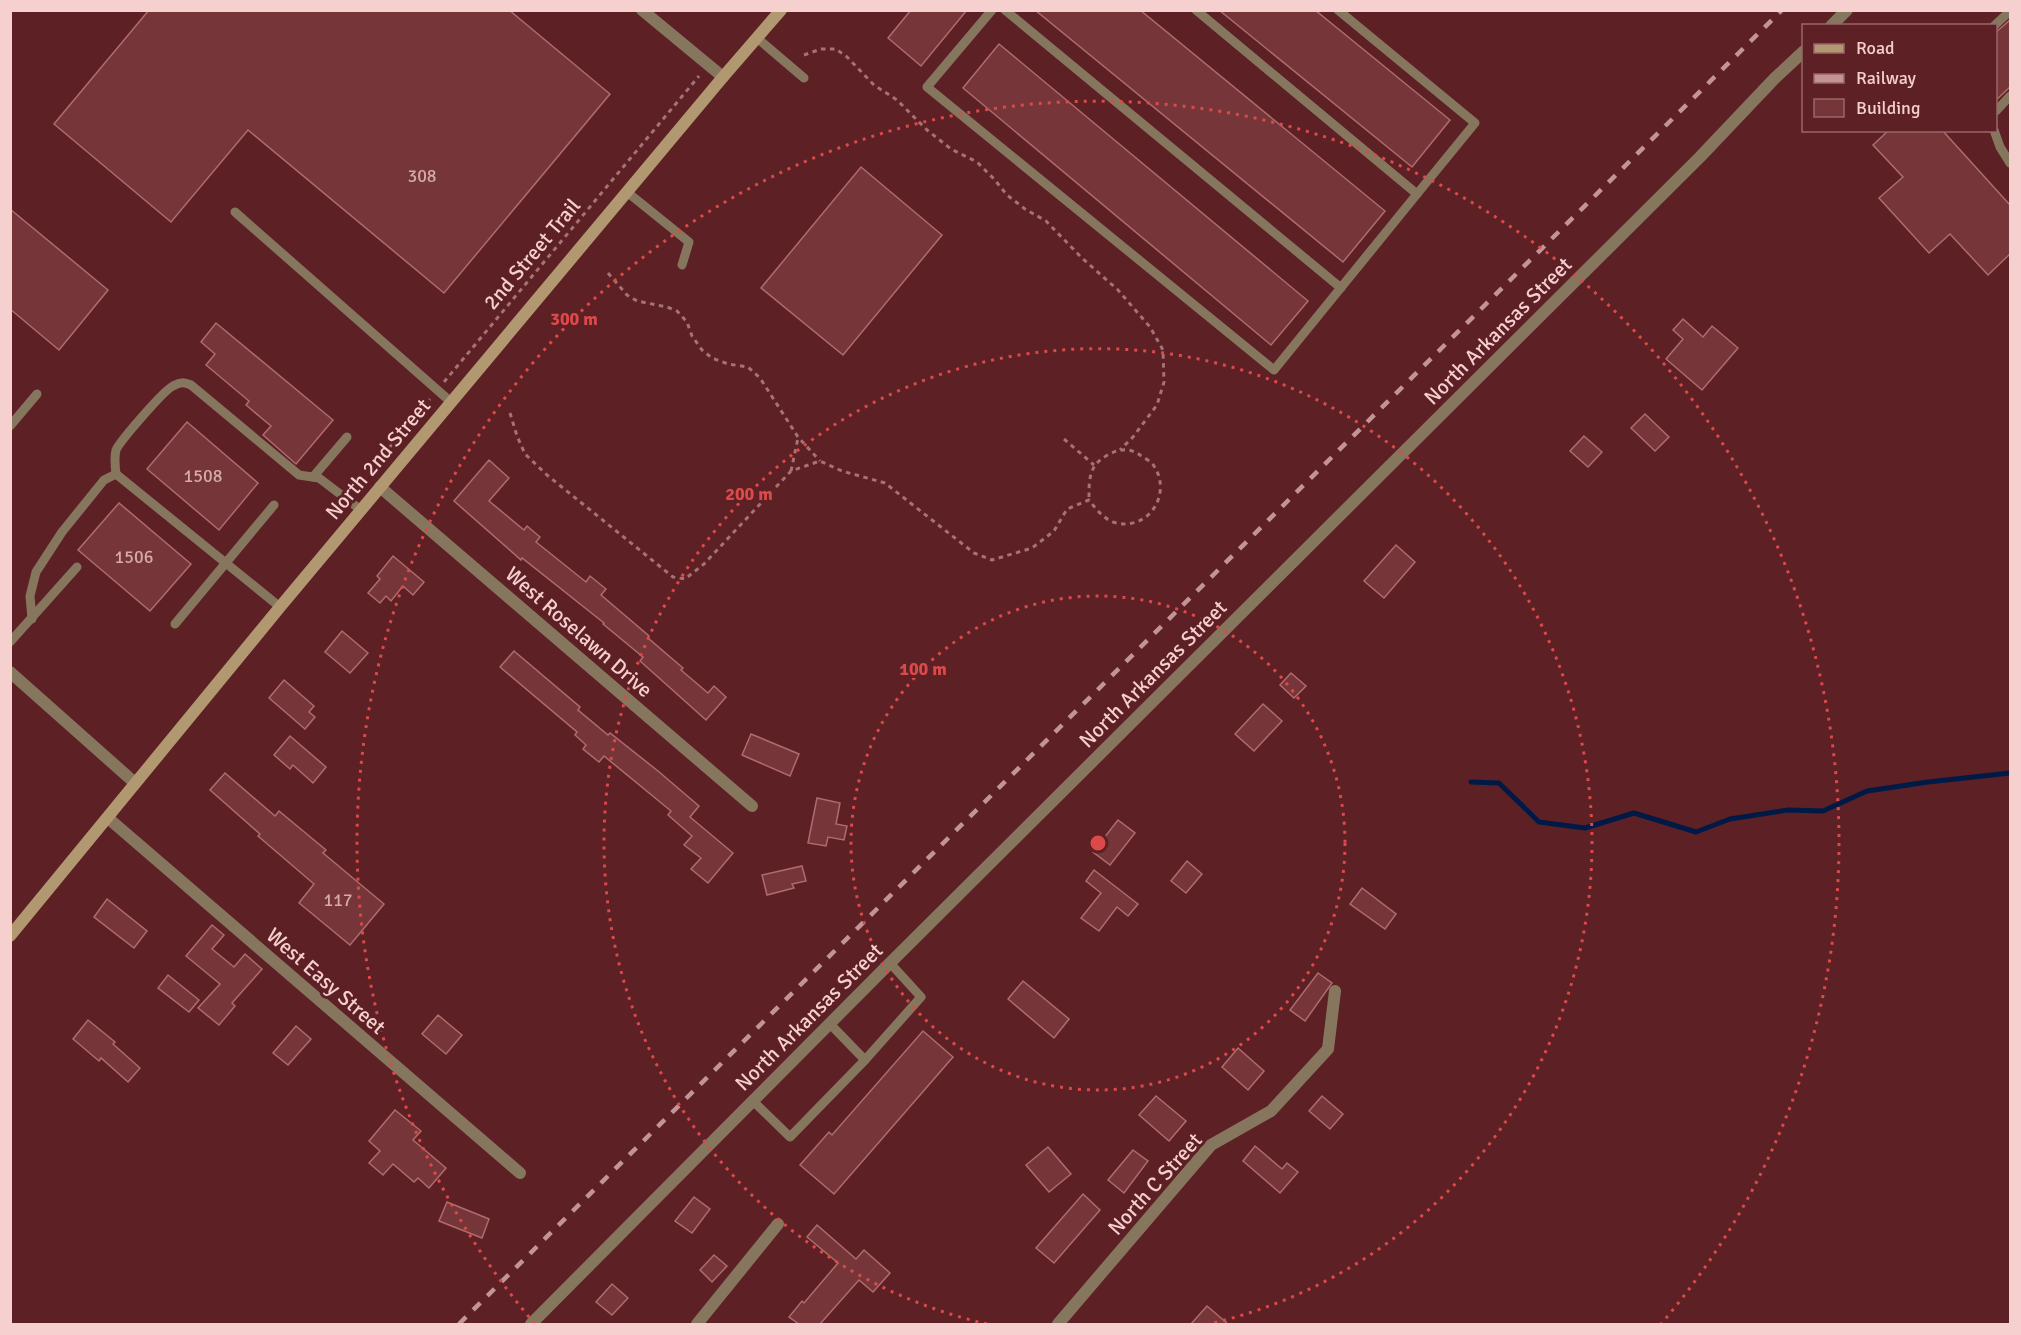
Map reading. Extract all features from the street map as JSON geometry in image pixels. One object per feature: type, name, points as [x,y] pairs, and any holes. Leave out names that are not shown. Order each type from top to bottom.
[{"type":"main road","name":"North 2nd Street","points":[[10,936],[280,607],[781,10]]},
{"type":"street","points":[[642,10],[723,77]]},
{"type":"street","points":[[1833,24],[1847,10]]},
{"type":"street","name":"North Arkansas Street","points":[[531,1324],[890,963],[1700,158],[1802,52]]},
{"type":"street","name":"West Roselawn Drive","points":[[380,487],[752,806]]},
{"type":"street","points":[[10,672],[135,783]]},
{"type":"street","name":"West Easy Street","points":[[108,818],[520,1173]]},
{"type":"street","name":"North C Street","points":[[1058,1324],[1211,1145],[1271,1111],[1328,1049],[1335,991]]},
{"type":"street","points":[[698,1324],[778,1224]]},
{"type":"lane","points":[[992,10],[927,87],[1274,370],[1475,123],[1338,10]]},
{"type":"lane","points":[[1005,10],[1341,288]]},
{"type":"lane","points":[[1196,10],[1417,194]]},
{"type":"lane","points":[[1996,24],[2010,11]]},
{"type":"lane","points":[[757,38],[804,78]]},
{"type":"lane","points":[[1997,109],[2010,96]]},
{"type":"lane","points":[[1995,132],[2000,147],[2009,158]]},
{"type":"lane","points":[[627,192],[689,242],[682,265]]},
{"type":"lane","points":[[235,212],[451,402]]},
{"type":"lane","points":[[280,607],[116,474],[114,462],[117,449],[162,395],[171,386],[182,382],[191,385],[299,475],[323,480],[361,510]]},
{"type":"lane","points":[[10,426],[37,394]]},
{"type":"lane","points":[[314,477],[347,437]]},
{"type":"lane","points":[[32,619],[30,596],[36,572],[62,532],[104,480],[116,474]]},
{"type":"lane","points":[[175,624],[274,505]]},
{"type":"lane","points":[[10,642],[77,567]]},
{"type":"lane","points":[[753,1101],[790,1137],[865,1060],[921,997],[890,963]]},
{"type":"lane","points":[[830,1024],[865,1060]]},
{"type":"path","points":[[804,55],[821,49],[836,48],[874,85],[897,100],[935,136],[951,149],[976,162],[1007,195],[1046,221],[1082,258],[1118,290],[1150,327],[1163,350],[1164,382],[1157,405],[1134,437],[1120,450],[1094,465],[1089,478],[1089,500],[1099,513],[1112,521],[1126,524],[1141,521],[1155,509],[1162,487],[1154,465],[1134,451],[1120,450]]},
{"type":"path","name":"2nd Street Trail","points":[[374,456],[384,454],[708,65]]},
{"type":"path","points":[[608,273],[627,295],[637,301],[677,311],[687,322],[702,350],[712,358],[728,364],[748,367],[760,378],[798,437],[820,461],[842,471],[885,483],[974,553],[992,560],[1032,548],[1054,531],[1067,510],[1089,500]]},
{"type":"path","points":[[510,413],[525,454],[547,475],[673,577],[685,579],[704,564],[791,471],[820,461]]},
{"type":"path","points":[[791,471],[798,437]]},
{"type":"path","points":[[1065,439],[1094,465]]},
{"type":"building","points":[[149,10],[509,10],[610,94],[444,293],[248,130],[171,222],[54,124]]},
{"type":"building","points":[[911,10],[967,10],[921,66],[888,38]]},
{"type":"building","points":[[1035,10],[1140,10],[1385,211],[1343,262]]},
{"type":"building","points":[[1219,10],[1315,10],[1450,120],[1412,167]]},
{"type":"building","points":[[2010,20],[2010,87],[1997,99],[1997,31]]},
{"type":"building","points":[[999,44],[1308,301],[1271,345],[963,88]]},
{"type":"building","points":[[1887,132],[1944,132],[2010,205],[2010,254],[1988,275],[1950,234],[1929,253],[1879,198],[1903,177],[1873,145]]},
{"type":"building","points":[[861,167],[942,235],[843,355],[761,288]]},
{"type":"building","points":[[10,209],[108,290],[59,350],[10,309]]},
{"type":"building","points":[[1683,319],[1703,337],[1712,326],[1738,348],[1702,390],[1666,359],[1683,339],[1673,330]]},
{"type":"building","points":[[216,323],[333,420],[296,464],[263,435],[271,426],[246,405],[249,401],[206,365],[215,354],[201,342]]},
{"type":"building","points":[[1645,414],[1669,437],[1655,451],[1631,428]]},
{"type":"building","points":[[187,422],[258,483],[219,530],[147,469]]},
{"type":"building","points":[[1584,436],[1602,452],[1588,467],[1570,451]]},
{"type":"building","points":[[489,460],[509,478],[489,501],[524,530],[527,526],[540,537],[536,542],[586,582],[590,576],[606,589],[601,595],[649,636],[648,638],[683,668],[681,670],[708,693],[714,686],[726,697],[706,720],[640,661],[643,657],[604,623],[522,558],[521,560],[454,501]]},
{"type":"building","points":[[119,503],[191,564],[150,611],[78,550]]},
{"type":"building","points":[[1396,545],[1415,562],[1384,598],[1364,581]]},
{"type":"building","points":[[393,556],[424,582],[413,595],[403,586],[391,601],[386,596],[380,603],[368,593],[380,579],[377,576]]},
{"type":"building","points":[[342,631],[368,653],[350,673],[325,652]]},
{"type":"building","points":[[514,651],[580,707],[578,710],[658,771],[699,806],[690,817],[733,853],[708,883],[691,869],[701,858],[684,845],[692,836],[668,815],[671,811],[604,756],[599,762],[583,749],[586,745],[575,735],[577,732],[500,667]]},
{"type":"building","points":[[1291,673],[1306,686],[1294,698],[1280,685]]},
{"type":"building","points":[[284,680],[314,706],[309,712],[315,717],[305,729],[269,698]]},
{"type":"building","points":[[1263,704],[1282,721],[1254,751],[1235,734]]},
{"type":"building","points":[[751,734],[799,754],[790,776],[742,755]]},
{"type":"building","points":[[290,736],[326,767],[313,783],[293,765],[290,769],[274,755]]},
{"type":"building","points":[[225,773],[275,816],[279,811],[326,850],[323,853],[384,904],[350,945],[299,903],[314,884],[258,836],[260,834],[210,790]]},
{"type":"building","points":[[817,798],[840,803],[836,824],[847,826],[844,840],[828,837],[826,846],[808,843]]},
{"type":"building","points":[[1118,820],[1135,833],[1110,865],[1093,852]]},
{"type":"building","points":[[1187,861],[1202,874],[1186,893],[1171,881]]},
{"type":"building","points":[[802,866],[806,881],[792,884],[794,888],[767,895],[762,875]]},
{"type":"building","points":[[1094,870],[1138,904],[1128,916],[1117,907],[1099,931],[1081,918],[1101,893],[1086,881]]},
{"type":"building","points":[[1362,888],[1396,914],[1385,929],[1350,904]]},
{"type":"building","points":[[107,899],[147,931],[134,948],[94,917]]},
{"type":"building","points":[[212,925],[224,935],[212,949],[234,967],[245,954],[262,969],[232,1003],[235,1006],[219,1025],[198,1008],[220,984],[186,956]]},
{"type":"building","points":[[1318,973],[1332,983],[1305,1021],[1290,1010]]},
{"type":"building","points":[[168,975],[199,1000],[189,1012],[158,988]]},
{"type":"building","points":[[1023,981],[1069,1019],[1054,1038],[1008,999]]},
{"type":"building","points":[[438,1015],[462,1035],[446,1054],[422,1034]]},
{"type":"building","points":[[88,1020],[115,1042],[113,1044],[140,1068],[128,1082],[101,1058],[99,1061],[73,1039]]},
{"type":"building","points":[[296,1026],[311,1039],[288,1065],[273,1053]]},
{"type":"building","points":[[923,1031],[953,1057],[834,1194],[800,1165],[829,1132],[832,1135]]},
{"type":"building","points":[[1238,1048],[1264,1071],[1248,1090],[1222,1067]]},
{"type":"building","points":[[1156,1096],[1186,1121],[1169,1141],[1139,1115]]},
{"type":"building","points":[[1322,1096],[1343,1114],[1330,1129],[1309,1111]]},
{"type":"building","points":[[395,1110],[421,1131],[413,1140],[446,1168],[429,1188],[418,1178],[414,1182],[393,1164],[383,1175],[369,1163],[380,1151],[369,1141]]},
{"type":"building","points":[[1255,1146],[1282,1169],[1287,1163],[1298,1172],[1280,1193],[1243,1161]]},
{"type":"building","points":[[1048,1147],[1071,1174],[1049,1192],[1026,1165]]},
{"type":"building","points":[[1133,1150],[1148,1161],[1124,1193],[1108,1180]]},
{"type":"building","points":[[1083,1194],[1100,1210],[1054,1263],[1036,1248]]},
{"type":"building","points":[[694,1197],[710,1209],[692,1233],[675,1221]]},
{"type":"building","points":[[447,1202],[489,1219],[482,1238],[439,1221]]},
{"type":"building","points":[[817,1225],[856,1259],[864,1250],[890,1273],[873,1292],[859,1280],[820,1324],[799,1324],[789,1317],[838,1263],[807,1237]]},
{"type":"building","points":[[714,1255],[727,1266],[712,1282],[700,1270]]},
{"type":"building","points":[[612,1284],[628,1298],[612,1315],[596,1302]]},
{"type":"building","points":[[1207,1306],[1228,1324],[1191,1324]]},
{"type":"waterway","points":[[1471,782],[1499,783],[1539,822],[1585,828],[1634,813],[1696,832],[1730,819],[1788,810],[1823,811],[1867,791],[2010,773]]},
{"type":"railway","points":[[459,1324],[1782,10]]}]
